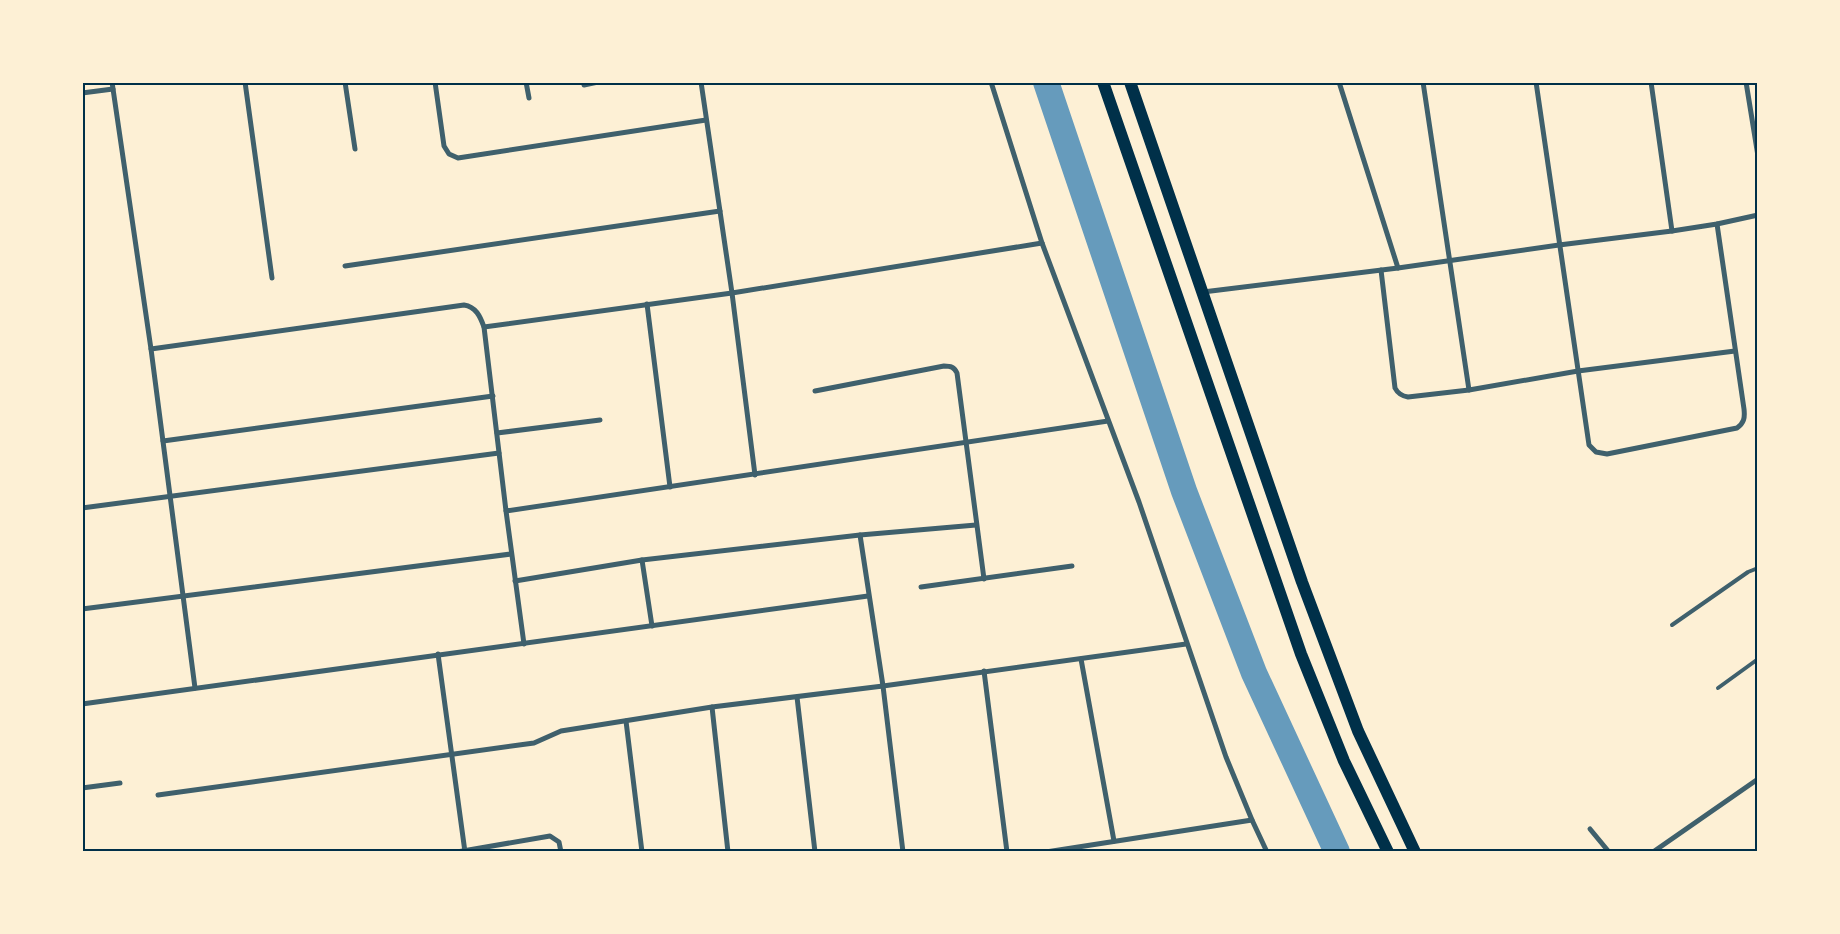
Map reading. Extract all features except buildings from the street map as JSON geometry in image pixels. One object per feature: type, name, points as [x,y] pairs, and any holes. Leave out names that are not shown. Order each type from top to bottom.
[{"type":"highway","points":[[1103,82],[1301,654],[1344,761],[1388,852]]},
{"type":"highway","points":[[1130,82],[1302,582],[1358,731],[1415,852]]},
{"type":"street","points":[[246,82],[272,278]]},
{"type":"street","points":[[345,82],[355,149]]},
{"type":"street","points":[[435,82],[444,146],[449,154],[458,158],[706,120]]},
{"type":"street","points":[[526,82],[529,98]]},
{"type":"street","points":[[584,85],[598,82]]},
{"type":"street","points":[[701,82],[732,293],[755,475]]},
{"type":"street","points":[[991,82],[1042,243],[1139,502],[1226,758],[1267,852]]},
{"type":"street","points":[[1339,82],[1398,268]]},
{"type":"street","points":[[1423,82],[1469,390]]},
{"type":"street","points":[[1536,82],[1589,445],[1596,452],[1607,454],[1737,428],[1741,425],[1744,415],[1717,224]]},
{"type":"street","points":[[1651,82],[1672,231]]},
{"type":"street","points":[[1746,82],[1758,156]]},
{"type":"street","points":[[82,93],[113,86],[151,349],[184,595],[194,688]]},
{"type":"street","points":[[345,266],[720,211]]},
{"type":"street","points":[[1202,292],[1672,231],[1758,215]]},
{"type":"street","points":[[484,327],[732,293],[1042,243]]},
{"type":"street","points":[[1381,270],[1393,379],[1397,393],[1408,397],[1469,390],[1578,371],[1735,351]]},
{"type":"street","points":[[647,304],[670,487]]},
{"type":"street","points":[[151,349],[464,305],[474,309],[484,327],[511,554],[524,644]]},
{"type":"street","points":[[815,391],[944,366],[952,367],[957,373],[984,579]]},
{"type":"street","points":[[163,441],[493,396]]},
{"type":"street","points":[[497,433],[600,420]]},
{"type":"street","points":[[506,511],[1108,421]]},
{"type":"street","points":[[82,508],[499,453]]},
{"type":"street","points":[[516,581],[642,560],[976,525]]},
{"type":"street","points":[[860,536],[882,686],[903,852]]},
{"type":"street","points":[[82,608],[511,554]]},
{"type":"street","points":[[642,560],[652,626]]},
{"type":"street","points":[[921,587],[1072,566]]},
{"type":"street","points":[[82,704],[868,596]]},
{"type":"street","points":[[158,795],[534,743],[561,730],[712,707],[882,686],[1186,644]]},
{"type":"street","points":[[438,654],[464,851]]},
{"type":"street","points":[[1081,659],[1114,841]]},
{"type":"street","points":[[984,671],[1007,852]]},
{"type":"street","points":[[797,697],[815,852]]},
{"type":"street","points":[[712,707],[728,852]]},
{"type":"street","points":[[626,721],[642,852]]},
{"type":"street","points":[[1653,852],[1758,779]]},
{"type":"street","points":[[82,788],[120,783]]},
{"type":"street","points":[[1046,852],[1252,820]]},
{"type":"street","points":[[1590,829],[1609,852]]},
{"type":"street","points":[[458,852],[550,836],[559,842],[561,852]]},
{"type":"lane","points":[[1672,624],[1748,572],[1758,568]]},
{"type":"lane","points":[[1718,688],[1758,659]]},
{"type":"waterway","points":[[1046,82],[1184,491],[1254,673],[1337,852]]}]
